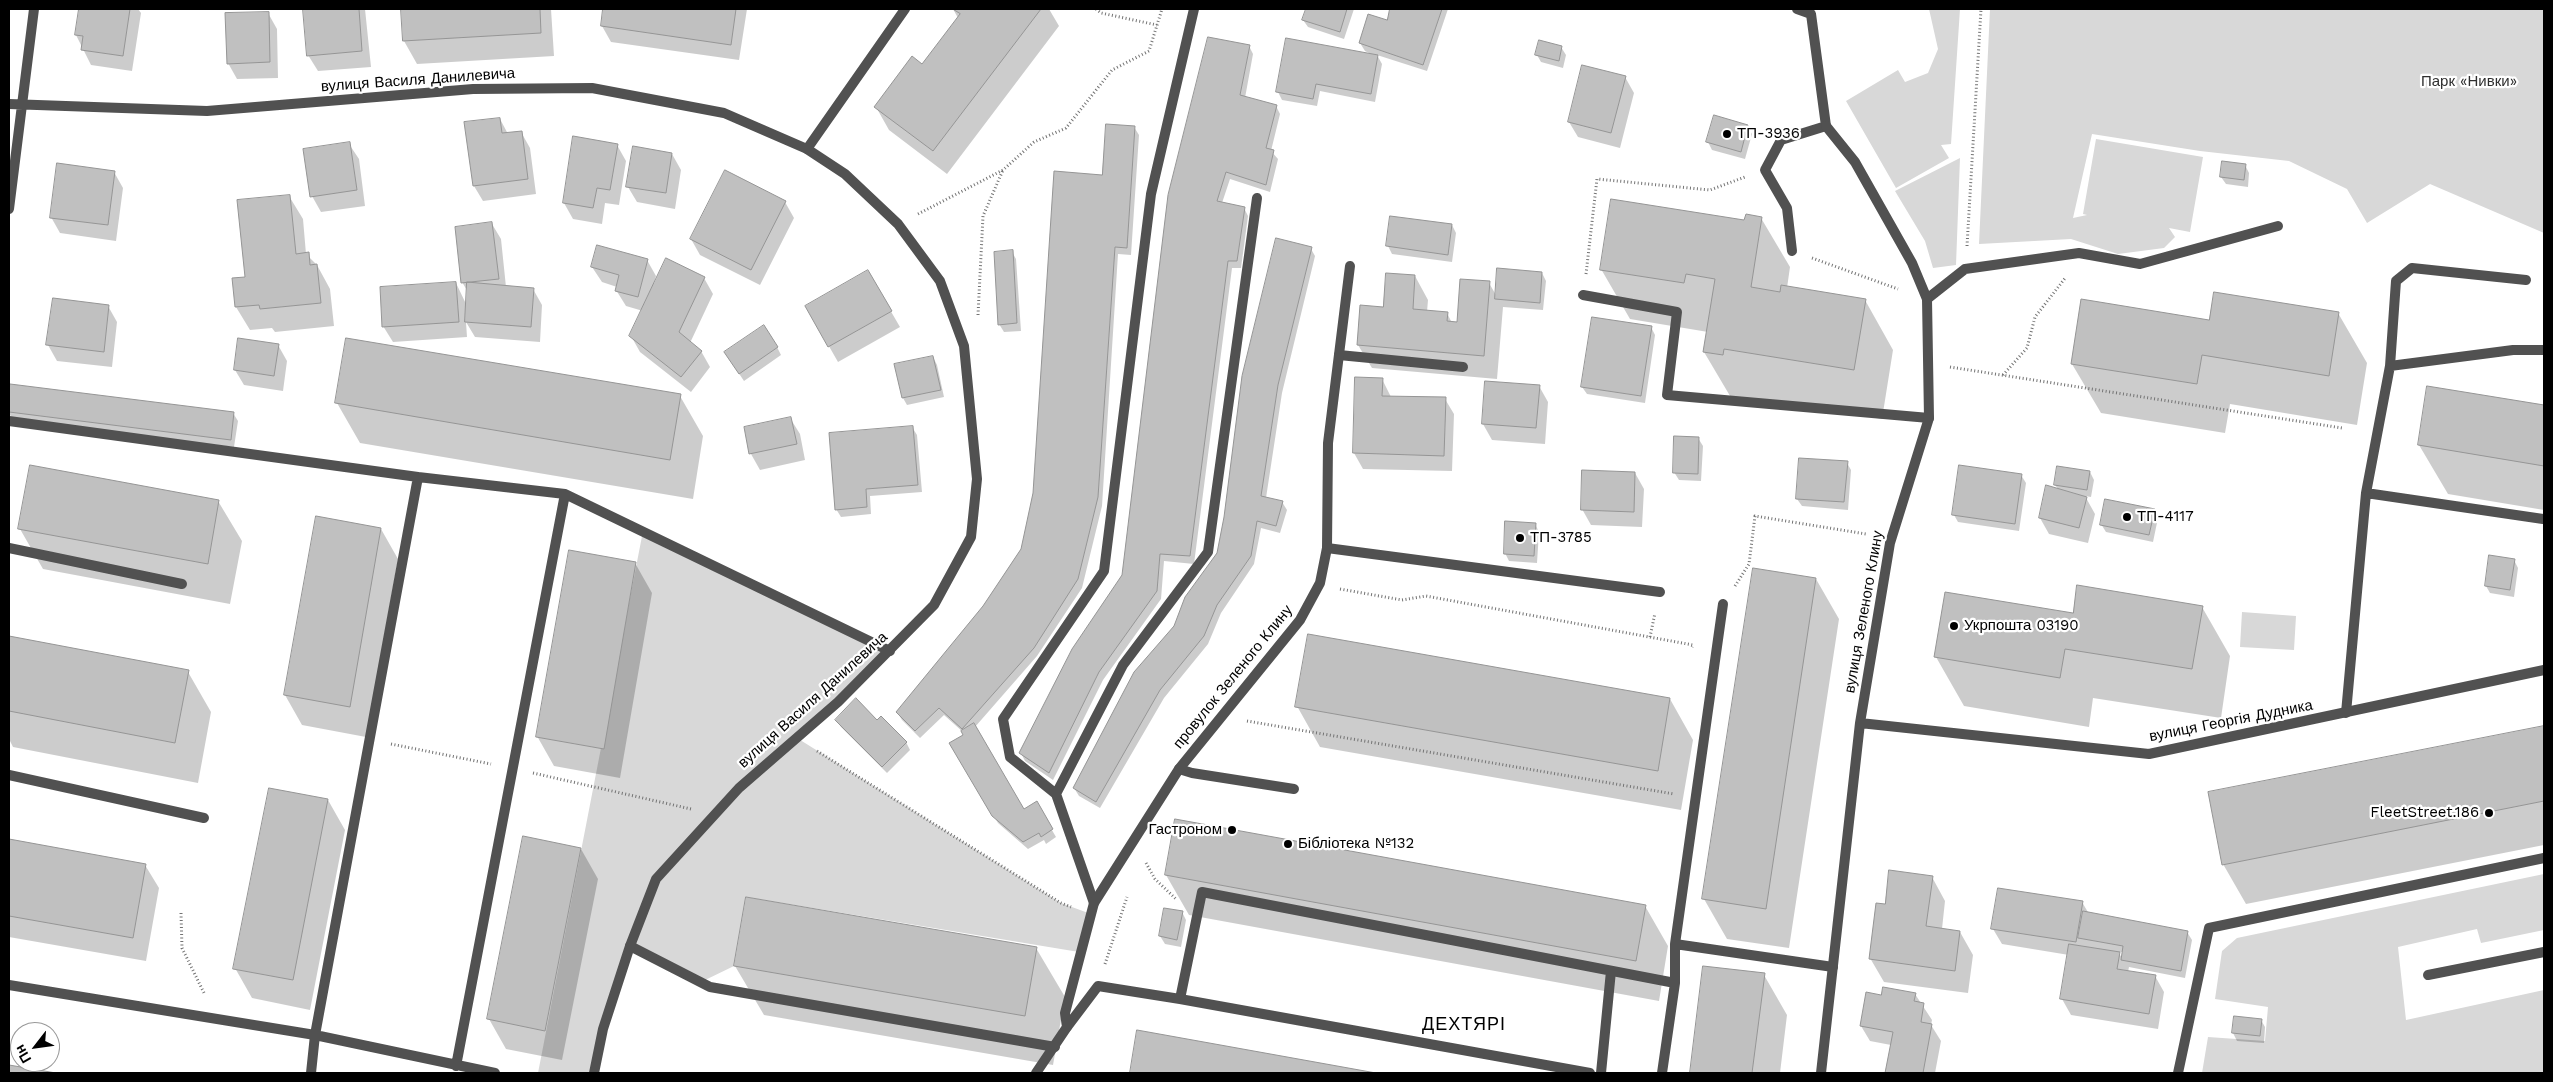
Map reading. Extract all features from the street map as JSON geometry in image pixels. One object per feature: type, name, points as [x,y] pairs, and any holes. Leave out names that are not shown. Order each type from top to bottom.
[{"type":"street","points":[[9,209],[34,9]]},
{"type":"street","points":[[806,149],[905,9]]},
{"type":"street","points":[[1094,903],[1056,794],[1010,757],[1003,719],[1104,571],[1151,194],[1194,9]]},
{"type":"street","points":[[1792,251],[1787,208],[1764,170],[1781,140],[1826,126],[1811,14],[1797,9]]},
{"type":"street","name":"вулиця Василя Данилевича","points":[[9,104],[23,106],[207,111],[473,89],[592,88],[724,113],[806,149],[845,174],[898,224],[940,280],[964,346],[977,479],[971,537],[934,605],[890,652],[838,702],[739,788],[656,879],[630,946],[603,1029],[594,1073]]},
{"type":"street","name":"вулиця Зеленого Клину","points":[[1821,1073],[1860,723],[1890,543],[1929,418],[1927,299],[1912,262],[1855,162],[1826,126]]},
{"type":"street","points":[[1056,794],[1122,664],[1208,552],[1257,198]]},
{"type":"street","points":[[1927,299],[1966,270],[2080,253],[2140,264],[2278,226]]},
{"type":"street","name":"провулок Зеленого Клину","points":[[1068,1028],[1065,1013],[1094,903],[1179,769],[1300,620],[1320,583],[1327,548],[1328,443],[1350,266]]},
{"type":"street","points":[[2346,713],[2366,493],[2390,366],[2396,282],[2412,268],[2526,280]]},
{"type":"street","points":[[1583,295],[1677,312],[1667,395],[1929,418]]},
{"type":"street","points":[[2390,366],[2513,350],[2544,350]]},
{"type":"street","points":[[1339,355],[1463,368]]},
{"type":"street","points":[[9,421],[418,477],[565,494],[890,652]]},
{"type":"street","points":[[311,1073],[315,1035],[418,477]]},
{"type":"street","points":[[2366,493],[2543,519]]},
{"type":"street","points":[[456,1066],[565,494]]},
{"type":"street","points":[[9,548],[182,584]]},
{"type":"street","points":[[1327,548],[1660,592]]},
{"type":"street","points":[[1662,1073],[1675,983],[1676,944],[1723,604]]},
{"type":"street","name":"вулиця Георгія Дудника","points":[[1860,723],[2149,754],[2544,670]]},
{"type":"street","points":[[1179,769],[1294,789]]},
{"type":"street","points":[[9,775],[204,818]]},
{"type":"street","points":[[2178,1073],[2209,928],[2544,858]]},
{"type":"street","points":[[1180,999],[1202,892],[1675,983]]},
{"type":"street","points":[[1676,944],[1833,967]]},
{"type":"street","points":[[630,946],[710,987],[1054,1047]]},
{"type":"street","points":[[2428,976],[2544,952]]},
{"type":"street","points":[[1601,1073],[1611,971]]},
{"type":"street","points":[[9,985],[315,1035],[495,1073]]},
{"type":"street","points":[[1036,1073],[1098,986],[1590,1073]]},
{"type":"path","points":[[1096,9],[1101,12],[1157,26]]},
{"type":"path","points":[[898,224],[1004,170],[1034,142],[1066,128],[1112,70],[1149,51],[1162,9]]},
{"type":"path","points":[[1968,227],[1981,9]]},
{"type":"path","points":[[964,346],[977,326],[983,216],[1004,170]]},
{"type":"path","points":[[1583,295],[1597,179],[1710,190],[1764,170]]},
{"type":"path","points":[[1792,251],[1927,299]]},
{"type":"path","points":[[2003,375],[2027,348],[2035,317],[2064,280],[2080,253]]},
{"type":"path","points":[[1928,363],[2342,428]]},
{"type":"path","points":[[1749,564],[1755,516],[1866,534]]},
{"type":"path","points":[[1320,583],[1402,600],[1426,596],[1693,644],[1691,654]]},
{"type":"path","points":[[1221,717],[1673,793],[1676,802]]},
{"type":"path","points":[[796,738],[1061,903],[1091,914]]},
{"type":"path","points":[[1146,862],[1155,879]]},
{"type":"path","points":[[181,913],[182,948],[216,1018]]},
{"type":"green space","points":[[1929,9],[1960,9],[1951,144],[1941,145],[1949,158],[1896,188],[1846,101],[1898,70],[1905,82],[1928,73],[1938,49]]},
{"type":"green space","name":"Парк «Нивки»","points":[[1990,9],[2544,9],[2544,233],[2430,184],[2367,223],[2347,189],[2289,161],[2200,151],[2092,134],[2073,218],[2087,215],[2083,214],[2096,139],[2203,157],[2190,232],[2169,228],[2175,237],[2164,248],[2118,254],[2071,239],[1979,244]]},
{"type":"green space","points":[[1960,158],[1956,265],[1933,268],[1925,241],[1895,191]]},
{"type":"green space","points":[[643,531],[890,651],[797,738],[1061,903],[1091,914],[1079,952],[746,897],[734,966],[701,982],[630,946],[594,1073],[538,1073]]},
{"type":"green space","points":[[2242,612],[2296,616],[2294,650],[2240,647]]},
{"type":"green space","points":[[2544,874],[2544,930],[2481,943],[2477,929],[2398,947],[2406,1020],[2544,990],[2544,1073],[2202,1073],[2208,1037],[2265,1041],[2268,1007],[2215,999],[2222,951],[2237,938]]},
{"type":"building","points":[[79,9],[130,9],[123,56],[81,50],[83,36],[75,35]]},
{"type":"building","points":[[303,9],[359,9],[362,51],[307,56]]},
{"type":"building","points":[[401,9],[540,9],[541,33],[403,41]]},
{"type":"building","points":[[603,9],[736,9],[731,45],[601,26]]},
{"type":"building","points":[[953,9],[1041,9],[933,151],[874,107],[912,56],[922,64],[960,14]]},
{"type":"building","points":[[1306,9],[1347,9],[1340,32],[1302,20]]},
{"type":"building","points":[[1390,9],[1442,9],[1423,65],[1359,43],[1368,14],[1387,20]]},
{"type":"building","points":[[269,12],[270,62],[227,64],[225,13]]},
{"type":"building","points":[[1208,37],[1250,45],[1240,95],[1277,105],[1266,148],[1274,150],[1266,185],[1226,172],[1217,201],[1245,207],[1237,261],[1228,261],[1190,556],[1160,554],[1157,591],[1099,672],[1049,773],[1019,753],[1072,649],[1122,575],[1168,195]]},
{"type":"building","points":[[1286,38],[1378,55],[1371,94],[1316,84],[1313,99],[1276,92]]},
{"type":"building","points":[[1539,40],[1562,46],[1559,61],[1535,55]]},
{"type":"building","points":[[1582,65],[1626,76],[1611,133],[1568,122]]},
{"type":"building","name":"ТП-3936","points":[[1714,115],[1748,125],[1741,152],[1706,142]]},
{"type":"building","points":[[500,118],[502,133],[522,131],[528,179],[473,186],[464,122]]},
{"type":"building","points":[[1106,124],[1135,126],[1127,248],[1115,247],[1098,497],[1078,579],[1034,648],[962,729],[939,708],[915,731],[896,712],[983,606],[1021,549],[1033,493],[1054,171],[1102,175]]},
{"type":"building","points":[[573,136],[618,144],[610,190],[597,188],[593,208],[563,203]]},
{"type":"building","points":[[350,142],[357,190],[310,197],[303,149]]},
{"type":"building","points":[[633,146],[672,153],[666,193],[626,187]]},
{"type":"building","points":[[2222,161],[2246,164],[2244,180],[2220,177]]},
{"type":"building","points":[[57,163],[115,171],[108,225],[50,218]]},
{"type":"building","points":[[725,170],[786,201],[751,270],[690,239]]},
{"type":"building","points":[[290,195],[296,254],[309,252],[310,265],[317,264],[321,303],[260,309],[259,305],[235,307],[232,278],[245,277],[237,200]]},
{"type":"building","points":[[1611,199],[1744,220],[1746,214],[1762,217],[1751,287],[1780,292],[1781,285],[1866,299],[1854,370],[1724,349],[1723,355],[1703,352],[1715,279],[1686,274],[1684,283],[1600,270]]},
{"type":"building","points":[[1390,216],[1452,224],[1448,255],[1386,246]]},
{"type":"building","points":[[492,222],[499,279],[461,283],[455,227]]},
{"type":"building","points":[[1276,238],[1312,247],[1278,385],[1261,496],[1283,501],[1276,526],[1257,521],[1251,556],[1217,605],[1204,636],[1160,690],[1096,802],[1073,788],[1134,672],[1174,626],[1185,597],[1217,553],[1224,517],[1242,376]]},
{"type":"building","points":[[597,245],[648,259],[638,297],[615,291],[619,275],[591,267]]},
{"type":"building","points":[[1013,250],[1017,323],[998,325],[994,252]]},
{"type":"building","points":[[666,258],[705,277],[679,332],[702,351],[681,377],[629,336]]},
{"type":"building","points":[[1497,268],[1542,272],[1540,303],[1495,299]]},
{"type":"building","points":[[868,270],[892,311],[828,347],[805,306]]},
{"type":"building","points":[[1386,273],[1415,275],[1413,309],[1448,312],[1447,321],[1457,322],[1460,279],[1490,281],[1484,356],[1357,345],[1360,305],[1383,307]]},
{"type":"building","points":[[456,282],[459,322],[382,327],[380,287]]},
{"type":"building","points":[[467,282],[534,288],[531,327],[465,322]]},
{"type":"building","points":[[2214,292],[2339,312],[2329,376],[2202,355],[2197,384],[2071,364],[2081,299],[2209,320]]},
{"type":"building","points":[[53,298],[109,305],[104,352],[46,345]]},
{"type":"building","points":[[1592,317],[1652,326],[1641,396],[1581,387]]},
{"type":"building","points":[[764,325],[778,347],[739,374],[724,352]]},
{"type":"building","points":[[238,338],[279,344],[274,376],[234,370]]},
{"type":"building","points":[[346,338],[681,394],[670,460],[335,403]]},
{"type":"building","points":[[933,356],[941,390],[902,398],[894,364]]},
{"type":"building","points":[[1355,377],[1383,378],[1382,396],[1446,397],[1444,456],[1353,453]]},
{"type":"building","points":[[1485,381],[1540,385],[1536,428],[1482,424]]},
{"type":"building","points":[[10,384],[234,412],[231,440],[9,412]]},
{"type":"building","points":[[2427,386],[2544,405],[2544,466],[2418,445]]},
{"type":"building","points":[[791,417],[797,444],[749,454],[744,427]]},
{"type":"building","points":[[913,426],[918,485],[866,489],[867,507],[835,510],[829,433]]},
{"type":"building","points":[[1674,436],[1699,437],[1698,474],[1673,473]]},
{"type":"building","points":[[1799,458],[1848,461],[1844,502],[1796,499]]},
{"type":"building","points":[[30,465],[219,500],[208,564],[18,529]]},
{"type":"building","points":[[1959,465],[2022,474],[2015,524],[1952,515]]},
{"type":"building","points":[[2057,466],[2090,471],[2087,490],[2054,485]]},
{"type":"building","points":[[1582,470],[1635,472],[1634,512],[1581,510]]},
{"type":"building","points":[[2046,485],[2087,497],[2079,528],[2039,518]]},
{"type":"building","name":"ТП-4117","points":[[2105,499],[2155,509],[2149,535],[2100,525]]},
{"type":"building","points":[[316,516],[381,528],[350,707],[284,695]]},
{"type":"building","name":"ТП-3785","points":[[1505,521],[1536,523],[1534,556],[1504,554]]},
{"type":"building","points":[[569,550],[636,562],[604,749],[536,737]]},
{"type":"building","points":[[2489,555],[2515,559],[2510,590],[2485,586]]},
{"type":"building","points":[[1753,568],[1816,578],[1766,909],[1702,899]]},
{"type":"building","points":[[2077,585],[2203,606],[2192,669],[2065,649],[2060,678],[1934,657],[1945,592],[2073,613]]},
{"type":"building","points":[[1308,634],[1670,698],[1658,771],[1295,707]]},
{"type":"building","points":[[9,636],[189,670],[175,743],[9,711]]},
{"type":"building","points":[[856,698],[877,720],[881,716],[907,742],[882,767],[835,720]]},
{"type":"building","points":[[974,723],[1024,809],[1037,801],[1053,829],[1041,837],[1039,833],[1023,842],[992,816],[949,743],[963,735],[961,731]]},
{"type":"building","points":[[2544,726],[2544,801],[2222,865],[2208,792]]},
{"type":"building","points":[[269,788],[328,799],[293,980],[233,969]]},
{"type":"building","points":[[1175,819],[1646,905],[1636,961],[1165,875]]},
{"type":"building","points":[[523,836],[581,848],[545,1031],[487,1019]]},
{"type":"building","points":[[9,839],[146,864],[133,938],[9,916]]},
{"type":"building","points":[[1889,870],[1933,876],[1926,926],[1960,931],[1955,971],[1869,959],[1876,903],[1885,904]]},
{"type":"building","points":[[1998,888],[2083,901],[2076,942],[1991,929]]},
{"type":"building","points":[[746,897],[1037,947],[1025,1016],[734,966]]},
{"type":"building","points":[[1164,908],[1183,911],[1177,940],[1159,936]]},
{"type":"building","points":[[2083,911],[2188,931],[2181,971],[2121,960],[2123,946],[2078,938]]},
{"type":"building","points":[[2069,944],[2120,952],[2117,969],[2156,975],[2149,1014],[2060,999]]},
{"type":"building","points":[[1703,966],[1765,973],[1752,1073],[1690,1073]]},
{"type":"building","points":[[1883,987],[1916,993],[1914,1001],[1924,1003],[1921,1022],[1932,1024],[1923,1073],[1885,1073],[1893,1032],[1860,1026],[1866,992],[1881,995]]},
{"type":"building","points":[[2234,1016],[2262,1019],[2260,1036],[2232,1033]]},
{"type":"building","points":[[1137,1030],[1376,1073],[1130,1073]]},
{"type":"building","points":[[9,1065],[10,1072],[56,1073],[9,1073]]},
{"type":"place","name":"ТП-3936","points":[[1727,134]]},
{"type":"place","name":"ТП-4117","points":[[2127,517]]},
{"type":"place","name":"ТП-3785","points":[[1520,538]]},
{"type":"place","name":"Укрпошта 03190","points":[[1954,626]]},
{"type":"place","name":"FleetStreet.186","points":[[2489,813]]},
{"type":"place","name":"Гастроном","points":[[1232,830]]},
{"type":"place","name":"Бібліотека №132","points":[[1288,844]]},
{"type":"district","name":"ДЕХТЯРІ","points":[[1464,1025]]}]
